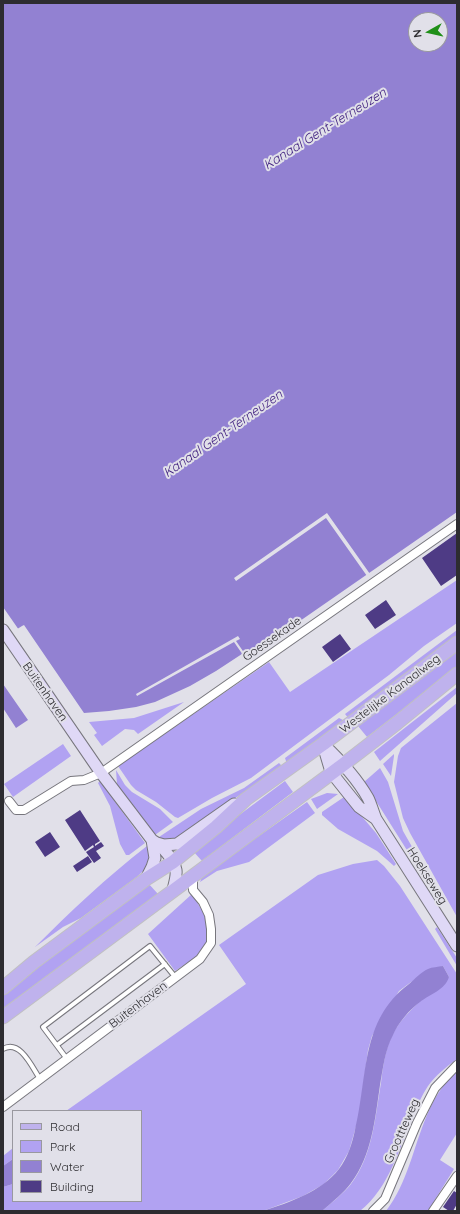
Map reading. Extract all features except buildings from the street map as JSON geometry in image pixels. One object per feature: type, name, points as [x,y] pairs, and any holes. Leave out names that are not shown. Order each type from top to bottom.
[{"type":"main road","name":"Buitenhaven","points":[[5,634],[102,773],[154,842],[173,862]]},
{"type":"main road","name":"Westelijke Kanaalweg","points":[[323,744],[457,643]]},
{"type":"main road","name":"Westelijke Kanaalweg","points":[[331,772],[344,764],[397,723],[457,674]]},
{"type":"main road","name":"Buitenhaven","points":[[3,988],[34,962],[146,879],[173,862],[216,827],[246,799],[323,744]]},
{"type":"main road","name":"Hoekseweg","points":[[323,744],[344,764],[369,799],[376,818],[457,946]]},
{"type":"main road","name":"Hoekseweg","points":[[323,744],[331,772],[359,807],[376,818]]},
{"type":"main road","points":[[3,1017],[193,875],[229,850],[331,772]]},
{"type":"main road","name":"Buitenhaven","points":[[154,842],[164,845],[177,844],[188,838],[232,805],[246,799]]},
{"type":"main road","name":"Buitenhaven","points":[[146,879],[155,858],[154,842]]},
{"type":"main road","points":[[173,862],[176,874],[173,890]]},
{"type":"street","name":"Goessekade","points":[[102,773],[457,524]]},
{"type":"street","points":[[8,801],[16,810],[24,810],[71,781],[84,780],[102,773]]},
{"type":"street","name":"Buitenhaven","points":[[3,1107],[200,959],[211,943],[211,929],[209,915],[203,902],[193,890],[193,875]]},
{"type":"street","name":"Groottteweg","points":[[373,1211],[385,1199],[435,1088],[457,1065]]},
{"type":"street","points":[[433,1211],[457,1176]]},
{"type":"lane","points":[[67,1059],[43,1027],[150,946],[176,978]]},
{"type":"lane","points":[[56,1045],[165,964]]},
{"type":"lane","points":[[3,1049],[8,1046],[17,1047],[40,1079]]},
{"type":"green space","points":[[457,580],[457,623],[424,646],[389,675],[251,778],[212,798],[178,818],[136,790],[118,766],[269,662],[290,692]]},
{"type":"green space","points":[[457,630],[457,637],[349,719],[345,714]]},
{"type":"green space","points":[[457,651],[457,668],[367,737],[358,726]]},
{"type":"green space","points":[[457,687],[457,693],[380,761],[374,752]]},
{"type":"green space","points":[[184,702],[138,734],[134,730],[125,729],[102,746],[94,735],[97,733],[89,722],[134,718]]},
{"type":"green space","points":[[457,703],[457,917],[403,818],[394,782],[398,756],[401,748]]},
{"type":"green space","points":[[339,718],[345,721],[287,764],[285,758]]},
{"type":"green space","points":[[63,744],[71,756],[13,797],[4,784]]},
{"type":"green space","points":[[394,754],[394,756],[391,776],[383,764]]},
{"type":"green space","points":[[279,763],[283,767],[214,812],[176,840],[165,840],[159,837],[201,809],[244,788]]},
{"type":"green space","points":[[380,768],[388,782],[403,831],[415,852],[410,855],[364,782]]},
{"type":"green space","points":[[116,770],[125,785],[132,792],[160,809],[173,822],[155,835],[117,784]]},
{"type":"green space","points":[[100,781],[145,843],[129,855],[126,855],[120,844],[110,806],[98,783]]},
{"type":"green space","points":[[285,781],[293,792],[202,861],[192,850]]},
{"type":"green space","points":[[327,793],[338,794],[317,809],[311,799]]},
{"type":"green space","points":[[344,797],[376,833],[396,864],[394,866],[377,851],[338,829],[322,815],[322,812]]},
{"type":"green space","points":[[307,802],[315,813],[249,862],[217,871],[200,882],[202,877],[216,866]]},
{"type":"green space","points":[[147,846],[150,855],[148,866],[137,877],[81,918],[63,927],[35,947],[89,895]]},
{"type":"green space","points":[[377,860],[384,866],[400,886],[457,974],[457,1059],[445,1068],[426,1089],[416,1108],[386,1180],[370,1202],[360,1211],[322,1211],[348,1188],[364,1161],[372,1135],[384,1062],[389,1042],[395,1030],[407,1015],[420,1001],[449,977],[443,966],[411,982],[399,991],[372,1036],[368,1050],[359,1116],[349,1151],[338,1170],[324,1184],[303,1196],[263,1211],[3,1211],[3,1187],[12,1184],[12,1202],[142,1202],[142,1110],[67,1110],[246,984],[219,945],[318,875],[353,864]]},
{"type":"green space","points":[[148,883],[158,894],[3,1011],[3,994]]},
{"type":"green space","points":[[192,894],[203,912],[209,931],[205,951],[175,971],[148,934]]},
{"type":"green space","points":[[437,927],[457,958],[457,966],[435,929]]},
{"type":"green space","points":[[457,1069],[457,1133],[440,1160],[454,1169],[428,1211],[386,1211],[394,1200],[405,1177],[422,1127],[436,1097]]},
{"type":"green space","points":[[12,1149],[12,1160],[3,1166],[3,1156]]},
{"type":"water","name":"Kanaal Gent-Terneuzen","points":[[3,3],[457,3],[457,512],[261,648],[245,652],[190,686],[155,702],[136,707],[84,713],[24,625],[3,638]]},
{"type":"water","points":[[3,684],[28,720],[16,728],[3,708]]},
{"type":"water","points":[[443,966],[449,977],[447,981],[441,989],[420,1002],[408,1012],[395,1030],[390,1041],[380,1085],[372,1136],[364,1161],[351,1183],[322,1211],[263,1211],[294,1200],[314,1190],[332,1177],[339,1169],[347,1155],[352,1140],[359,1110],[368,1051],[374,1032],[382,1015],[393,998],[420,974],[430,968]]},
{"type":"water","points":[[12,1160],[12,1184],[3,1187],[3,1166]]},
{"type":"pier","points":[[327,513],[370,574],[367,576],[326,518],[236,581],[234,578]]},
{"type":"pier","points":[[3,607],[19,630],[3,640]]},
{"type":"pier","points":[[238,636],[240,639],[236,641],[245,654],[243,655],[234,642],[137,696],[136,694]]}]
